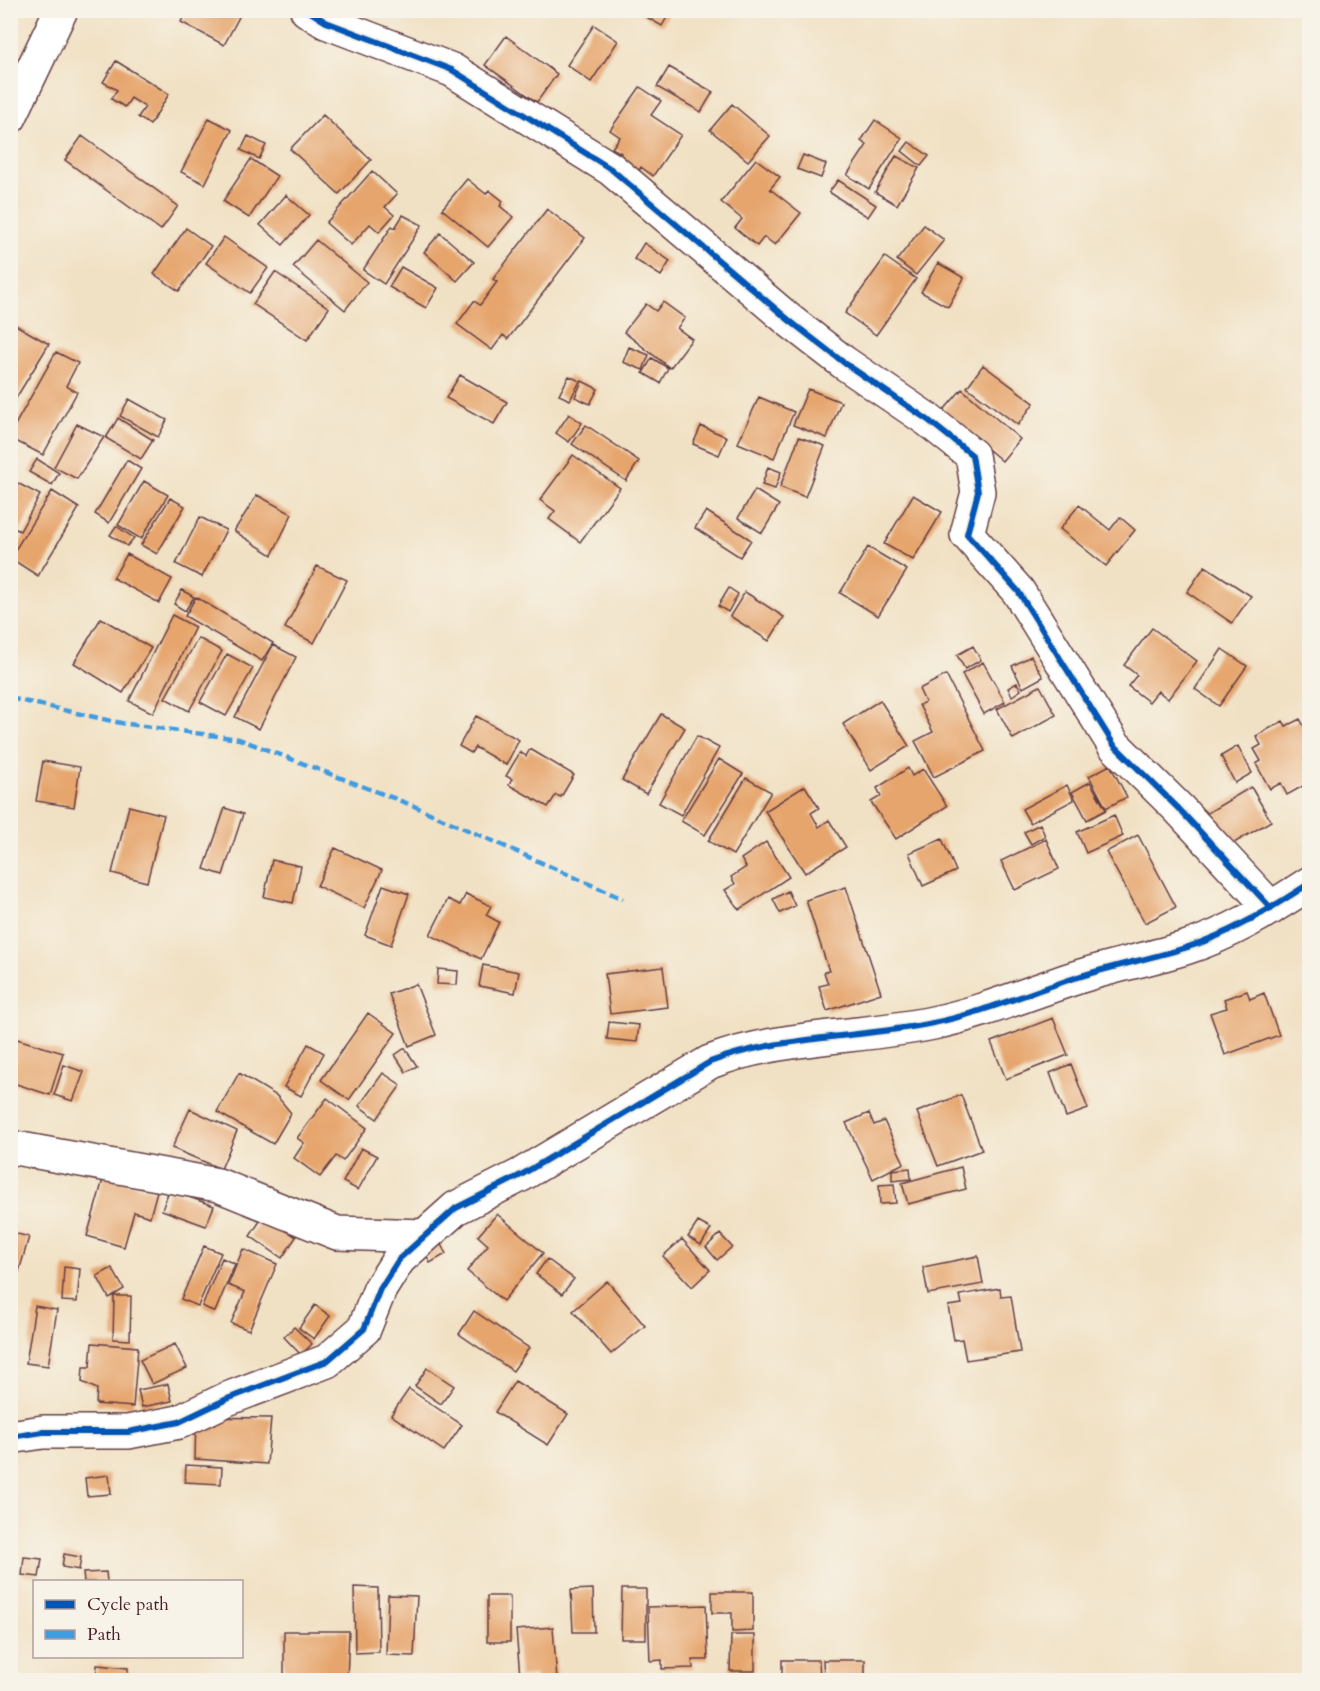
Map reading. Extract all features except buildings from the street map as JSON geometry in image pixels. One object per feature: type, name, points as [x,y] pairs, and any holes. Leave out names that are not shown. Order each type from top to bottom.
[{"type":"street","points":[[10,117],[61,10]]},
{"type":"street","points":[[307,10],[326,22],[452,70],[611,169],[790,321],[843,362],[928,420],[972,455],[978,492],[967,534],[1018,591],[1114,745],[1179,808],[1271,908]]},
{"type":"street","points":[[10,1437],[43,1432],[128,1432],[179,1422],[227,1399],[327,1361],[364,1329],[380,1289],[392,1269],[423,1236],[456,1208],[521,1175],[710,1062],[739,1050],[863,1036],[935,1023],[1078,977],[1186,948],[1221,934],[1271,908],[1310,883]]},
{"type":"street","points":[[10,1147],[218,1185],[337,1233],[423,1236]]},
{"type":"marked path","points":[[10,698],[121,723],[239,739],[414,806],[623,899]]},
{"type":"cycle path","points":[[307,10],[326,22],[452,70],[611,169],[790,321],[843,362],[928,420],[972,455],[978,492],[967,534],[1018,591],[1114,745],[1179,809],[1271,908]]},
{"type":"cycle path","points":[[10,1437],[43,1432],[128,1432],[179,1422],[227,1399],[327,1361],[364,1329],[380,1289],[399,1259],[456,1208],[521,1175],[710,1062],[763,1047],[905,1028],[969,1014],[1089,974],[1171,952],[1218,936],[1310,883]]}]
